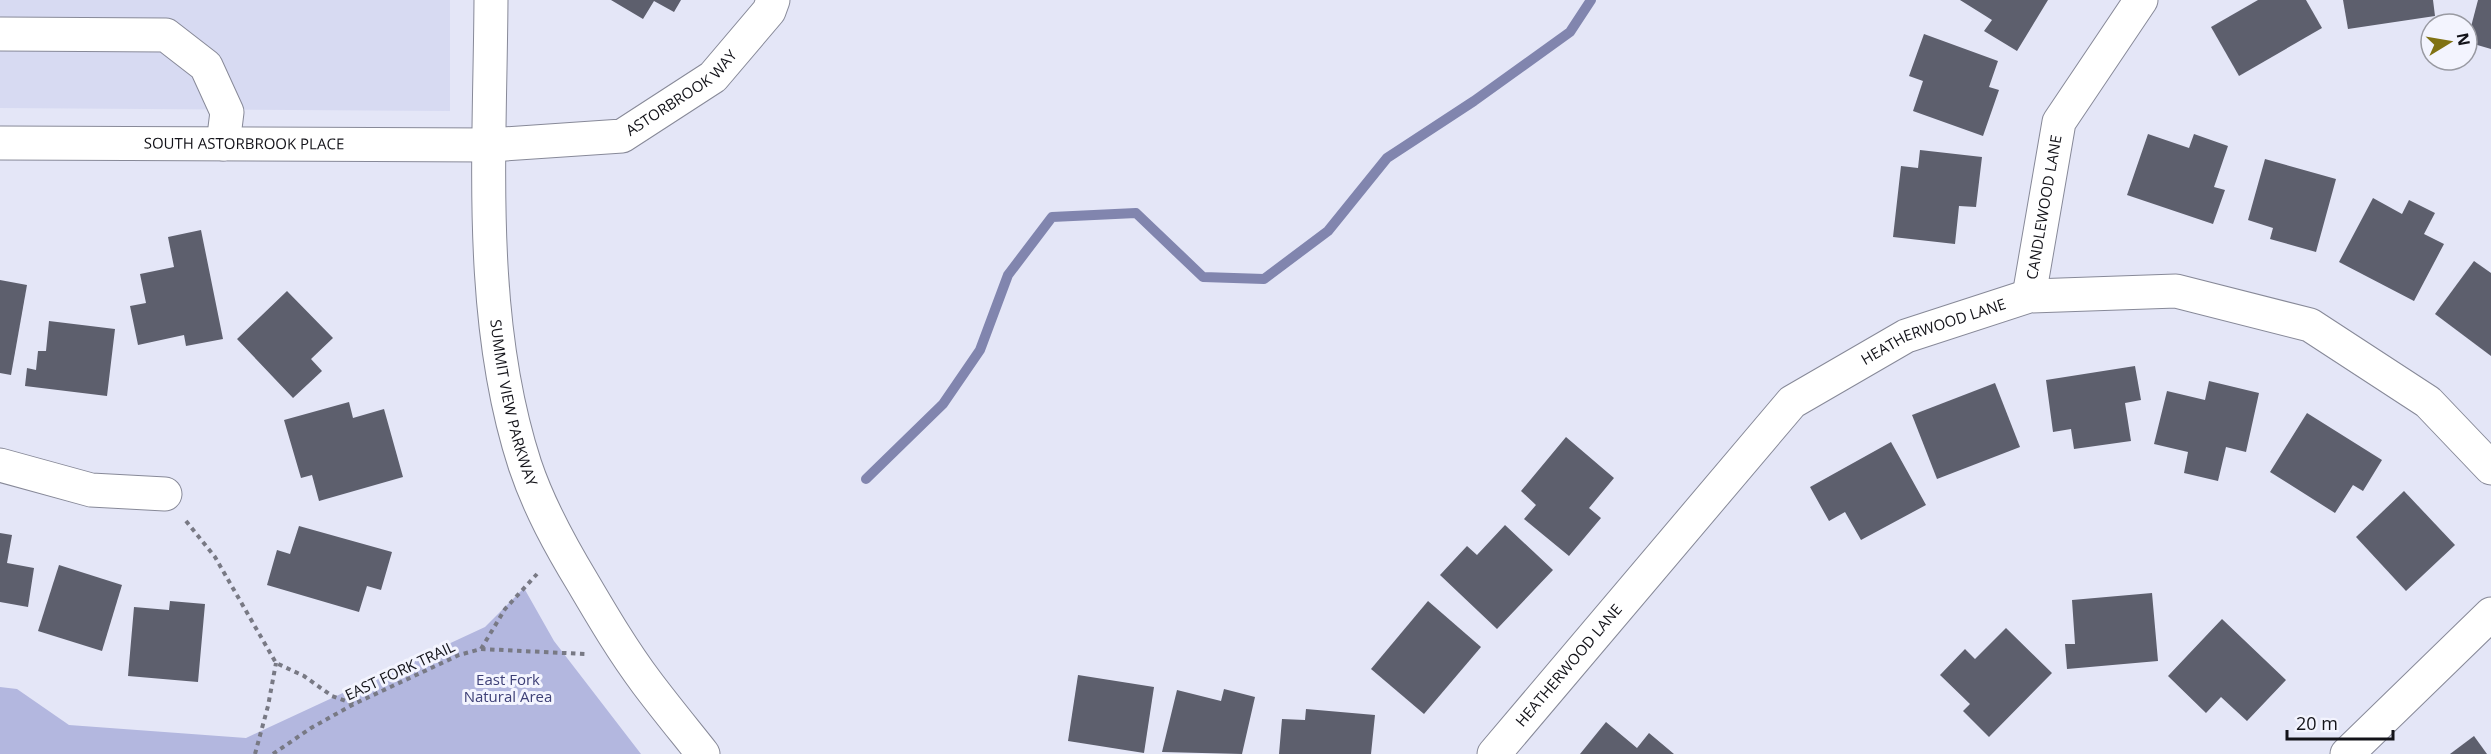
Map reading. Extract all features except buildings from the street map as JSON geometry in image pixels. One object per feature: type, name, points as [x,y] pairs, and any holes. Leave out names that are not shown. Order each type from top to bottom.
[{"type":"street","name":"SUMMIT VIEW PARKWAY","points":[[490,0],[490,238],[494,321],[506,393],[525,465],[553,534],[614,634],[646,681],[703,754]]},
{"type":"street","name":"ASTORBROOK WAY","points":[[490,146],[622,136],[712,77],[769,11],[773,0]]},
{"type":"street","name":"CANDLEWOOD LANE","points":[[2029,296],[2059,122],[2141,0]]},
{"type":"street","points":[[0,34],[166,35],[206,66],[227,112],[223,144]]},
{"type":"street","name":"SOUTH ASTORBROOK PLACE","points":[[0,143],[490,146]]},
{"type":"street","name":"HEATHERWOOD LANE","points":[[1494,754],[1792,402],[1906,336],[2029,296],[2176,291],[2310,326],[2428,402],[2491,468]]},
{"type":"street","points":[[0,465],[91,490],[165,494]]},
{"type":"street","points":[[2347,754],[2491,614]]},
{"type":"path","points":[[165,494],[215,557],[276,663],[304,676],[332,696],[354,704]]},
{"type":"path","points":[[481,649],[506,609],[537,574]]},
{"type":"path","name":"EAST FORK TRAIL","points":[[273,754],[311,728],[354,704],[459,655],[481,649],[587,654],[614,634]]},
{"type":"path","points":[[255,754],[268,706],[276,663]]},
{"type":"shaded area","points":[[0,0],[450,0],[450,111],[0,108]]},
{"type":"green space","name":"East Fork Natural Area","points":[[524,588],[554,641],[641,754],[0,754],[0,687],[17,689],[69,725],[246,738],[485,627]]},
{"type":"waterway","points":[[866,479],[943,404],[980,350],[1008,275],[1052,217],[1136,213],[1203,277],[1264,279],[1328,231],[1387,158],[1474,101],[1570,32],[1591,0]]}]
